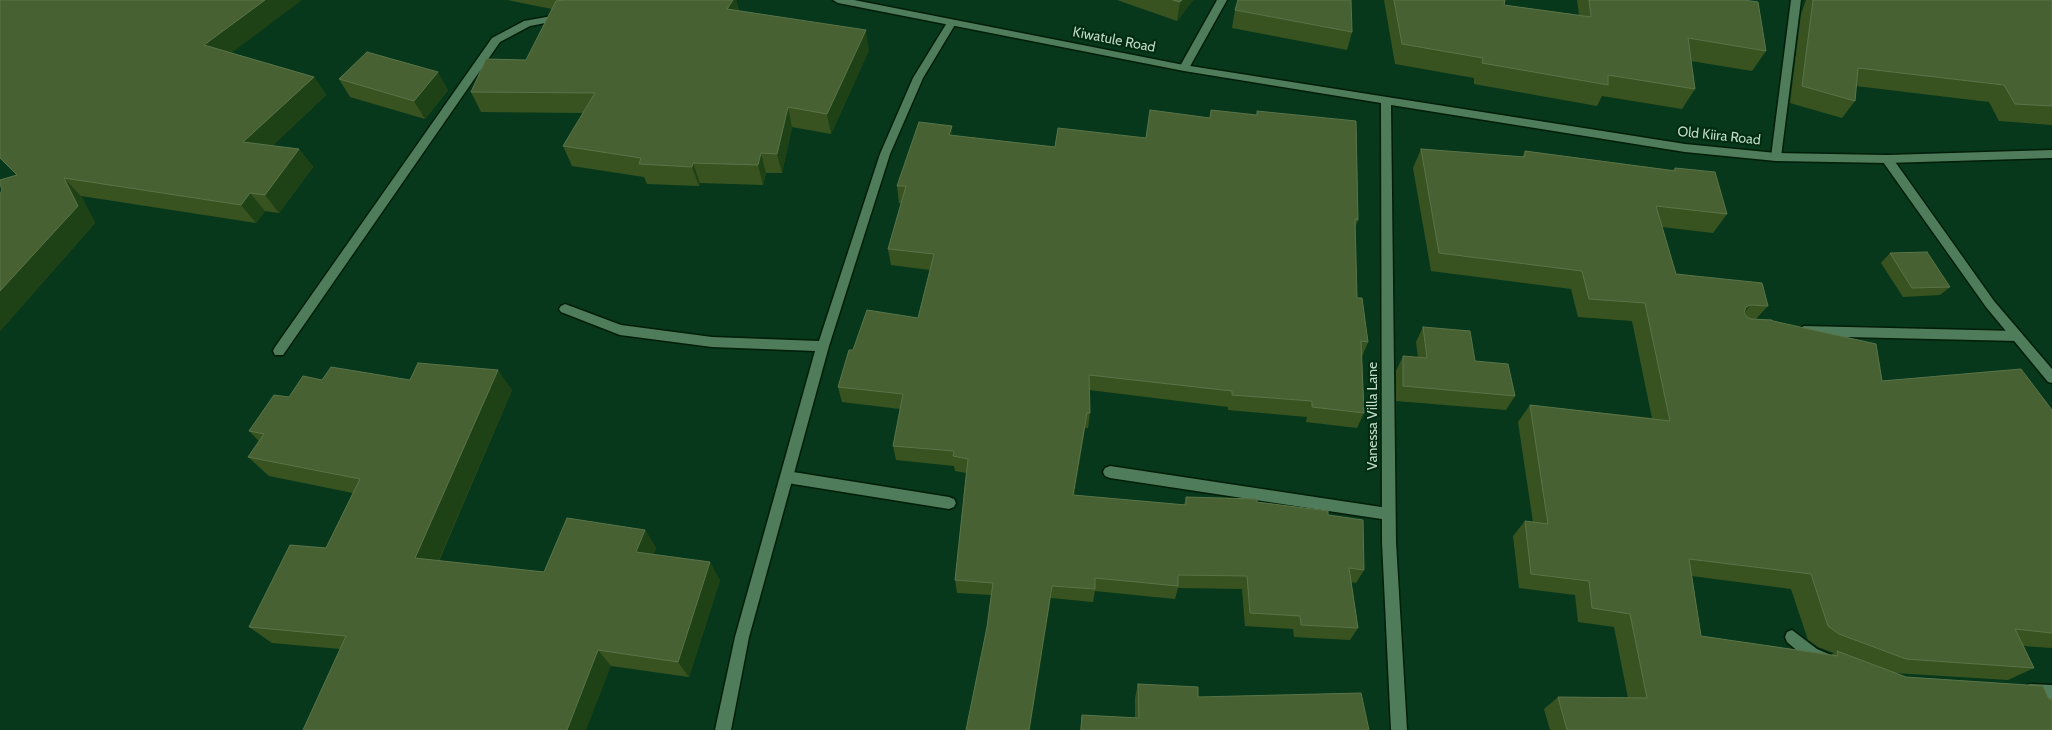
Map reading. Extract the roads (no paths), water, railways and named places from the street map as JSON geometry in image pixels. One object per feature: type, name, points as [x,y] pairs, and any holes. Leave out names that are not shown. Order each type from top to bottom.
[{"type":"street","name":"Kiwatule Road","points":[[838,0],[1184,68],[1386,101]]},
{"type":"street","points":[[1184,68],[1222,0]]},
{"type":"street","points":[[1776,157],[1796,0]]},
{"type":"street","points":[[279,351],[496,40],[528,23],[570,16]]},
{"type":"street","points":[[723,730],[742,636],[823,346],[886,154],[918,78],[951,23]]},
{"type":"street","name":"Old Kiira Road","points":[[1386,101],[1685,148],[1776,157],[1887,159],[2052,154]]},
{"type":"street","name":"Vanessa Villa Lane","points":[[1386,101],[1388,514],[1399,730]]},
{"type":"street","points":[[1887,159],[1990,304],[2052,378]]},
{"type":"street","points":[[564,309],[620,330],[712,342],[823,346]]},
{"type":"street","points":[[1794,331],[2017,336]]},
{"type":"street","points":[[1110,472],[1388,514]]},
{"type":"street","points":[[787,477],[948,503]]},
{"type":"street","points":[[1792,637],[1812,654],[1838,665]]},
{"type":"street","points":[[2012,689],[2052,692]]}]
